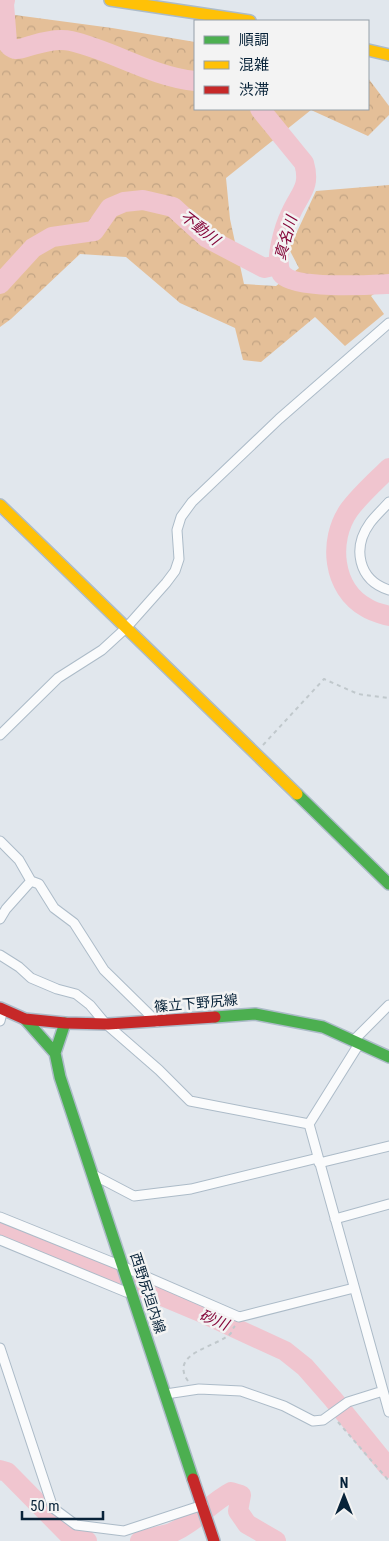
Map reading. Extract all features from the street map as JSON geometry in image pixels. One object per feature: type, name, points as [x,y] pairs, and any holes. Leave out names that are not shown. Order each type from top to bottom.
[{"type":"main road","points":[[110,0],[243,20]]},
{"type":"main road","points":[[369,50],[389,55]]},
{"type":"main road","points":[[0,506],[56,558],[389,884]]},
{"type":"main road","name":"篠立下野尻線","points":[[1,1013],[24,1019],[65,1023],[108,1024],[255,1014],[323,1027],[389,1058]]},
{"type":"main road","points":[[24,1019],[55,1053],[65,1023]]},
{"type":"main road","name":"西野尻垣内線","points":[[55,1053],[60,1077],[214,1541]]},
{"type":"street","points":[[0,735],[58,678],[102,650],[126,628],[175,571],[179,559],[177,530],[181,517],[192,502],[279,418],[385,333],[389,323]]},
{"type":"street","points":[[389,502],[370,524],[361,542],[360,562],[369,579],[389,590]]},
{"type":"street","points":[[0,841],[19,860],[31,881],[39,884],[54,908],[74,923],[104,970],[157,1022]]},
{"type":"street","points":[[0,919],[6,909],[31,881]]},
{"type":"street","points":[[0,955],[19,967],[31,978],[57,989],[76,994],[90,1005],[190,1101],[309,1124]]},
{"type":"street","points":[[389,1005],[356,1042],[309,1124],[389,1412]]},
{"type":"street","points":[[92,1174],[134,1196],[191,1189],[389,1146]]},
{"type":"street","points":[[335,1219],[389,1204]]},
{"type":"street","points":[[0,1217],[239,1318],[354,1288]]},
{"type":"street","points":[[0,1240],[126,1292],[131,1291]]},
{"type":"street","points":[[0,1348],[53,1508],[76,1526],[124,1531],[203,1505]]},
{"type":"street","points":[[166,1394],[194,1389],[241,1390],[284,1406],[312,1421],[324,1420],[348,1402],[383,1391]]},
{"type":"path","points":[[255,753],[324,679],[358,694],[389,698]]},
{"type":"path","points":[[194,1389],[185,1376],[184,1364],[190,1356],[230,1334]]},
{"type":"path","points":[[334,1413],[389,1481]]},
{"type":"green space","points":[[0,13],[112,28],[194,42],[194,110],[311,110],[226,178],[230,219],[244,284],[276,286],[299,268],[289,249],[316,191],[389,185],[389,284],[371,296],[384,314],[345,346],[315,317],[261,362],[243,360],[235,328],[180,303],[126,257],[80,254],[11,319],[0,327]]},
{"type":"green space","points":[[369,79],[389,106],[389,115],[368,136],[311,110],[369,110]]},
{"type":"waterway","name":"真名川","points":[[5,0],[7,42],[12,48],[20,49],[48,41],[66,40],[87,45],[147,69],[194,81]]},
{"type":"waterway","name":"真名川","points":[[261,110],[304,163],[306,171],[304,190],[294,206],[283,235],[279,254],[280,270],[283,275],[291,279],[317,284],[389,284]]},
{"type":"waterway","name":"不動川","points":[[0,284],[33,248],[52,237],[94,231],[110,208],[124,202],[143,200],[173,207],[207,238],[264,268],[278,265]]},
{"type":"waterway","name":"真名川","points":[[389,468],[349,510],[342,522],[336,549],[340,577],[346,589],[355,600],[367,608],[389,616]]},
{"type":"waterway","name":"砂川","points":[[0,1228],[198,1311],[285,1351],[305,1367],[389,1468]]},
{"type":"waterway","points":[[0,1470],[7,1472],[73,1539],[87,1541]]},
{"type":"waterway","points":[[140,1541],[179,1529],[231,1492],[241,1495],[238,1511],[247,1524],[276,1541]]},
{"type":"traffic: fast","points":[[297,794],[389,884]]},
{"type":"traffic: fast","points":[[215,1017],[255,1014],[323,1027],[389,1057]]},
{"type":"traffic: fast","points":[[25,1019],[55,1053],[60,1077],[193,1479]]},
{"type":"traffic: fast","points":[[55,1053],[65,1023]]},
{"type":"traffic: slow","points":[[110,0],[243,20]]},
{"type":"traffic: slow","points":[[369,50],[389,55]]},
{"type":"traffic: slow","points":[[0,505],[297,794]]},
{"type":"traffic: jam","points":[[0,1008],[25,1019],[65,1023],[108,1024],[215,1017]]},
{"type":"traffic: jam","points":[[193,1479],[214,1541]]}]
